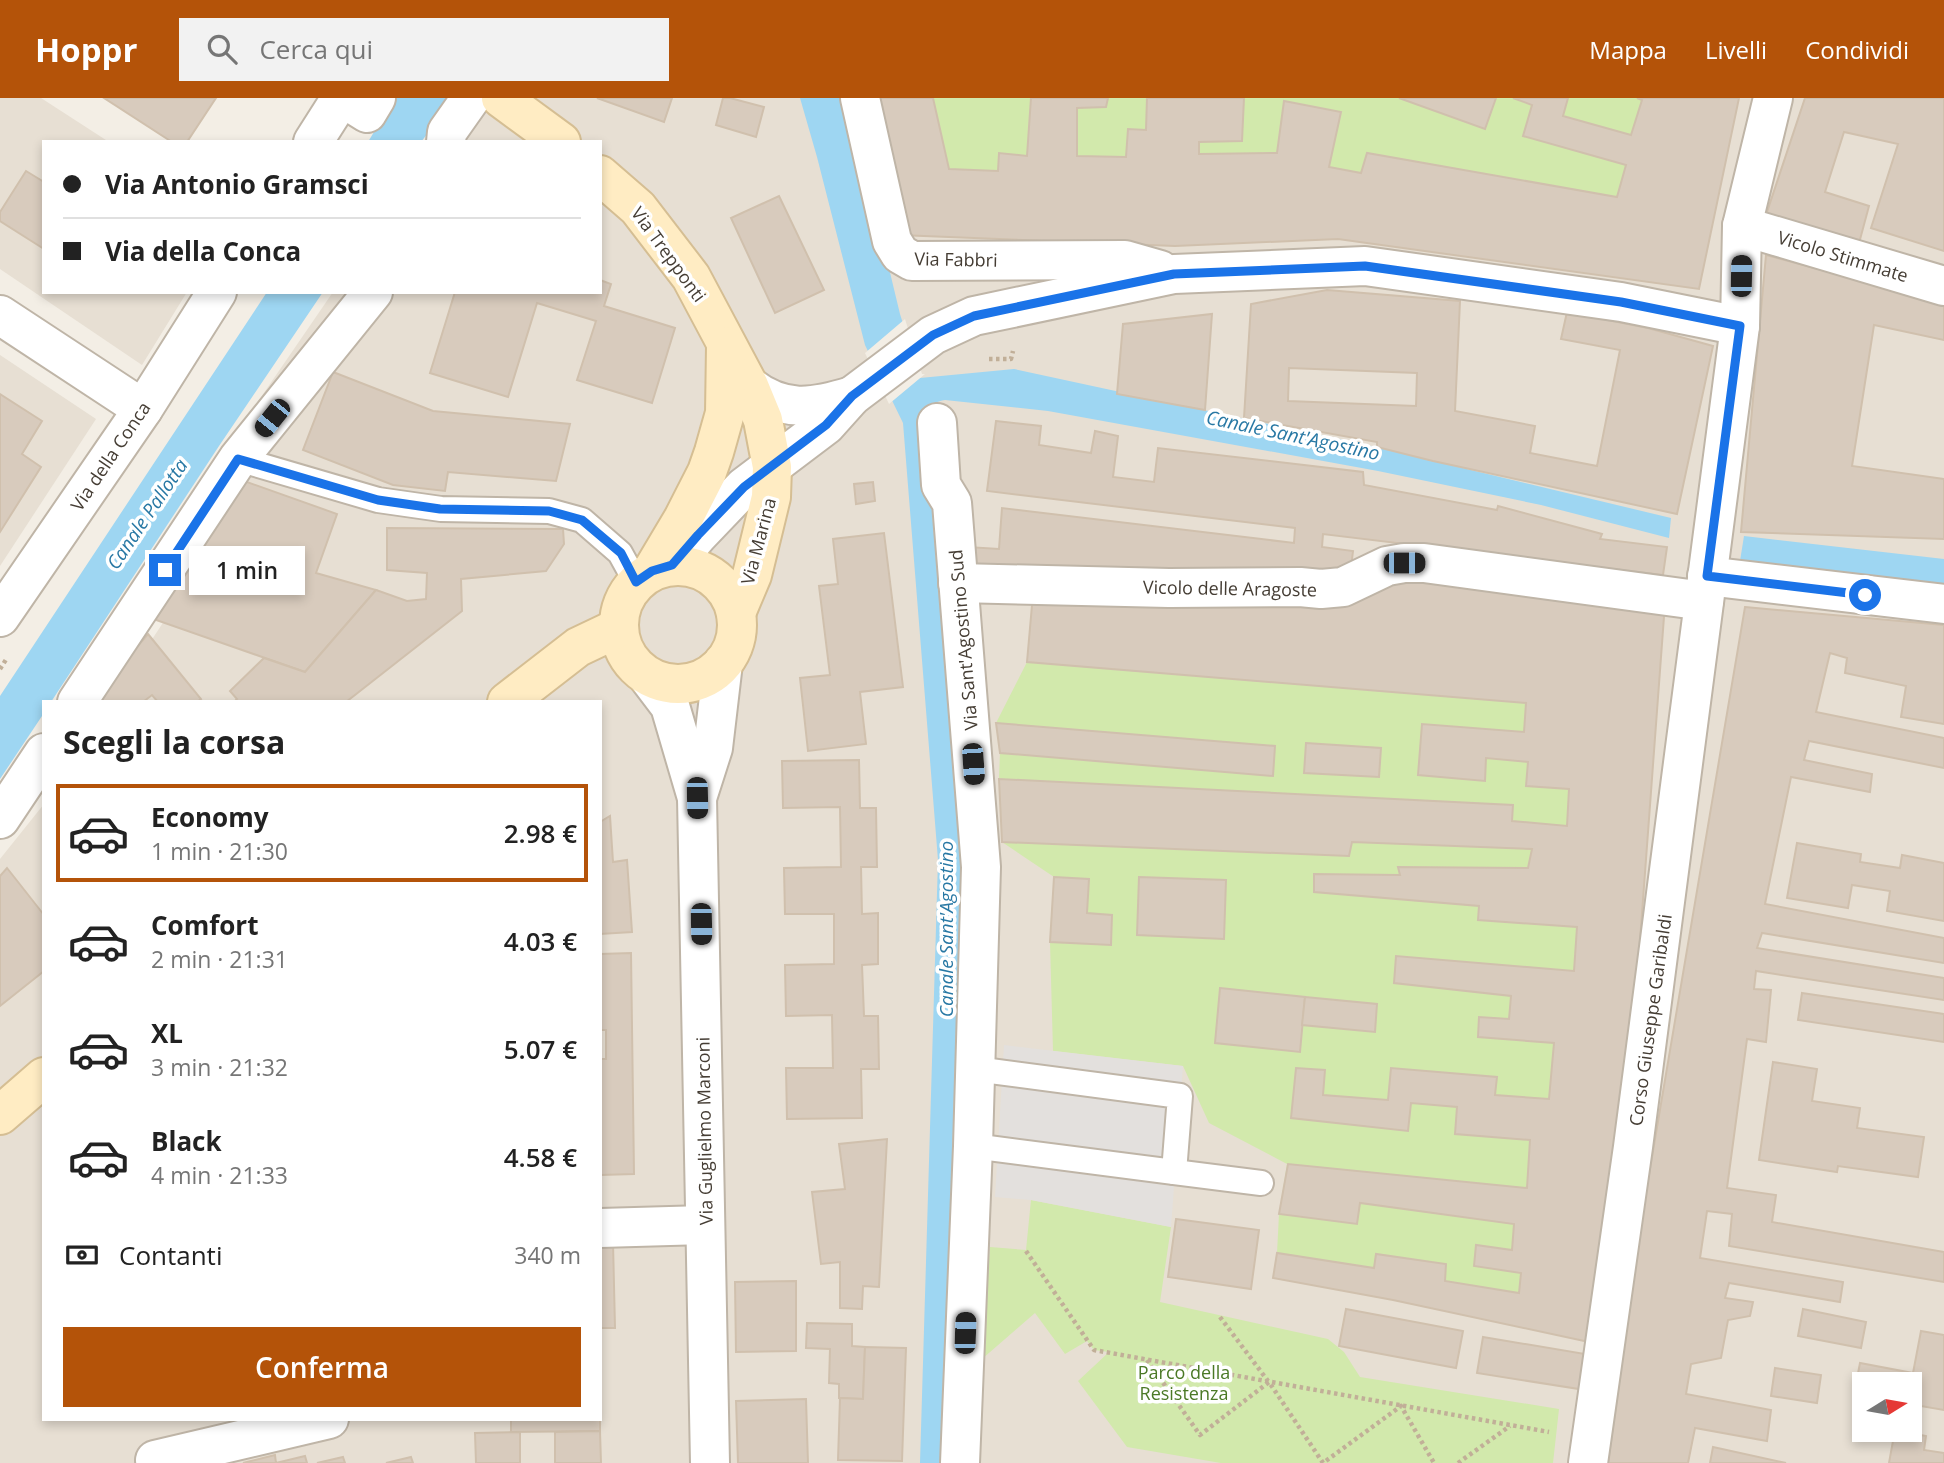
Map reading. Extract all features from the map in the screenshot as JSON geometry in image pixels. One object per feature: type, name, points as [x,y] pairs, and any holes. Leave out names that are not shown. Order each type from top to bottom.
[{"type":"street","points":[[446,140],[447,132],[471,98]]},
{"type":"street","points":[[501,98],[558,140]]},
{"type":"street","name":"Via Fabbri","points":[[860,98],[892,241],[900,254],[912,261],[1125,260],[1174,274]]},
{"type":"street","name":"Corso Giuseppe Garibaldi","points":[[1589,1451],[1633,1147],[1740,326],[1742,226],[1773,98]]},
{"type":"street","points":[[315,140],[357,102]]},
{"type":"street","name":"Via Trepponti","points":[[602,176],[638,208],[691,277],[726,344]]},
{"type":"street","name":"Vicolo Stimmate","points":[[1742,226],[1944,286]]},
{"type":"street","points":[[653,573],[686,565],[701,569],[724,587],[731,597],[736,613],[736,639],[723,663],[708,677],[688,684],[668,683],[648,677],[636,668],[622,646],[618,628],[625,598],[653,573],[698,535],[744,487],[826,425],[852,396],[933,335],[974,316],[1174,274],[1365,266],[1621,302],[1740,326]]},
{"type":"street","name":"Via della Conca","points":[[0,617],[143,409],[216,294]]},
{"type":"street","points":[[79,700],[238,459],[371,294]]},
{"type":"street","points":[[0,315],[143,409]]},
{"type":"street","points":[[653,573],[707,472],[714,452],[724,413],[726,344]]},
{"type":"street","name":"Via Marina","points":[[726,344],[749,386],[763,420],[772,467],[771,497],[763,533],[752,575],[736,613]]},
{"type":"street","points":[[749,386],[762,397],[800,407],[817,406],[852,396]]},
{"type":"street","name":"Via Sant'Agostino Sud","points":[[937,423],[941,485],[952,503],[981,867],[960,1463]]},
{"type":"street","name":"Vicolo delle Aragoste","points":[[958,583],[1321,589],[1342,587],[1387,566],[1424,563],[1706,589],[1944,604]]},
{"type":"street","points":[[510,700],[578,647],[618,628]]},
{"type":"street","name":"Via Guglielmo Marconi","points":[[697,798],[713,748],[723,663]]},
{"type":"street","name":"Via Guglielmo Marconi","points":[[648,677],[670,706],[697,798],[710,1463]]},
{"type":"street","points":[[0,819],[42,756]]},
{"type":"street","points":[[0,1115],[42,1079]]},
{"type":"street","points":[[602,1228],[705,1225]]},
{"type":"street","points":[[155,1461],[321,1421]]},
{"type":"lane","points":[[238,459],[378,500],[440,509],[549,511],[582,520],[621,553],[653,573]]},
{"type":"lane","points":[[975,1069],[1180,1096],[1174,1172]]},
{"type":"lane","points":[[973,1146],[1261,1183]]},
{"type":"path","points":[[1026,1251],[1094,1350],[1511,1425],[1589,1451]]},
{"type":"path","points":[[1220,1317],[1269,1382],[1323,1463],[1401,1406]]},
{"type":"path","points":[[1147,1360],[1200,1435],[1269,1382]]},
{"type":"path","points":[[1401,1406],[1434,1463]]},
{"type":"path","points":[[1458,1463],[1511,1425]]},
{"type":"shaded area","points":[[0,98],[41,98],[106,140],[42,140],[42,294],[186,294],[142,365],[0,269]]},
{"type":"shaded area","points":[[431,98],[1944,98],[1944,1463],[0,1463],[0,859],[42,806],[42,1421],[602,1421],[602,700],[112,700],[248,493],[213,467],[332,294],[602,294],[602,140],[434,140]]},
{"type":"shaded area","points":[[0,355],[96,419],[0,566]]},
{"type":"shaded area","points":[[1004,1045],[1183,1066],[1171,1227],[1031,1200],[995,1197]]},
{"type":"green space","points":[[933,98],[1645,98],[1617,197],[949,169]]},
{"type":"green space","points":[[1027,662],[1526,703],[1569,789],[1567,826],[1577,927],[1574,971],[1519,1293],[1277,1253],[1279,1214],[1287,1164],[1209,1123],[1183,1066],[1053,1051],[1050,942],[1054,877],[1002,842],[1000,753],[996,723]]},
{"type":"green space","name":"Parco della Resistenza","points":[[1031,1200],[1171,1227],[1160,1302],[1328,1339],[1344,1352],[1360,1377],[1559,1409],[1553,1463],[1221,1463],[1127,1447],[1078,1381],[1109,1352],[1094,1350],[1087,1341],[1065,1354],[1035,1313],[982,1359],[990,1247],[1026,1250]]},
{"type":"water","points":[[394,98],[455,98],[423,140],[369,140]]},
{"type":"water","name":"Canale Sant'Agostino","points":[[800,98],[848,98],[900,314],[920,378],[1014,369],[1371,446],[1671,518],[1669,538],[1541,505],[1378,471],[1048,411],[945,400],[935,403],[929,409],[925,426],[961,863],[943,1463],[920,1463],[938,860],[903,423],[865,345]]},
{"type":"water","name":"Canale Pallotta","points":[[266,294],[322,294],[52,700],[42,700],[42,716],[0,779],[0,696]]},
{"type":"water","points":[[1744,536],[1944,559],[1944,585],[1740,561]]},
{"type":"pier","points":[[905,319],[922,374],[925,374],[889,404],[865,353]]},
{"type":"building","points":[[104,98],[216,98],[188,140],[169,140]]},
{"type":"building","points":[[597,98],[672,98],[664,122]]},
{"type":"building","points":[[723,98],[764,107],[756,137],[716,125]]},
{"type":"building","points":[[869,98],[933,98],[949,169],[998,171],[999,153],[1027,156],[1031,98],[1108,98],[1106,107],[1077,108],[1077,156],[1126,157],[1128,129],[1146,130],[1147,98],[1244,98],[1242,141],[1199,142],[1199,154],[1277,153],[1284,101],[1341,112],[1329,167],[1361,173],[1367,153],[1617,197],[1626,165],[1523,136],[1532,105],[1513,98],[1568,98],[1563,116],[1631,135],[1642,100],[1637,98],[1739,98],[1699,289],[1338,239],[1175,246],[899,235]]},
{"type":"building","points":[[1399,98],[1496,98],[1485,129]]},
{"type":"building","points":[[1805,98],[1944,98],[1944,251],[1871,228],[1898,144],[1844,132],[1825,192],[1869,206],[1858,247],[1766,215]]},
{"type":"building","points":[[26,171],[42,181],[42,248],[0,221],[0,212]]},
{"type":"building","points":[[779,196],[824,290],[775,313],[731,218]]},
{"type":"building","points":[[1766,255],[1944,303],[1944,340],[1874,325],[1852,466],[1944,479],[1944,539],[1741,532]]},
{"type":"building","points":[[602,281],[611,284],[604,306],[675,328],[652,403],[577,380],[596,321],[537,303],[508,397],[430,373],[454,294],[602,294]]},
{"type":"building","points":[[1327,290],[1460,301],[1455,411],[1535,426],[1530,453],[1597,466],[1620,350],[1561,339],[1567,312],[1648,328],[1713,346],[1677,514],[1433,461],[1377,447],[1377,442],[1244,418],[1251,304]],"holes":[[[1289,368],[1417,373],[1416,406],[1288,401]]]},
{"type":"building","points":[[1212,314],[1205,410],[1117,394],[1123,324]]},
{"type":"building","points":[[333,372],[433,411],[570,424],[556,481],[448,472],[445,491],[393,485],[303,450]]},
{"type":"building","points":[[0,394],[42,421],[22,454],[41,467],[0,532]]},
{"type":"building","points":[[996,421],[1041,426],[1039,445],[1091,453],[1095,431],[1118,436],[1113,477],[1154,482],[1158,448],[1363,472],[1364,485],[1497,510],[1498,506],[1602,534],[1600,539],[1667,547],[1663,575],[1323,534],[1322,547],[1353,551],[1349,583],[970,579],[968,547],[999,549],[1002,508],[1294,543],[1295,528],[987,491]]},
{"type":"building","points":[[230,476],[337,514],[316,573],[376,590],[305,672],[139,614]]},
{"type":"building","points":[[873,482],[875,501],[856,504],[854,484]]},
{"type":"building","points":[[387,528],[563,529],[564,544],[546,571],[461,579],[462,611],[349,700],[236,700],[230,691],[264,658],[305,672],[376,590],[407,601],[426,599],[427,573],[387,570]]},
{"type":"building","points":[[884,533],[903,687],[860,692],[866,744],[808,751],[800,678],[830,675],[819,586],[838,584],[833,539]]},
{"type":"building","points":[[1417,570],[1665,603],[1634,1021],[1589,1342],[1393,1300],[1273,1278],[1277,1253],[1374,1268],[1376,1254],[1446,1264],[1445,1281],[1519,1293],[1521,1273],[1474,1266],[1476,1245],[1512,1250],[1514,1224],[1360,1203],[1357,1224],[1279,1214],[1288,1164],[1527,1188],[1530,1140],[1455,1134],[1457,1107],[1411,1103],[1408,1131],[1291,1118],[1296,1068],[1325,1070],[1323,1095],[1388,1100],[1391,1068],[1497,1077],[1495,1095],[1549,1099],[1554,1043],[1478,1037],[1479,1017],[1509,1019],[1511,996],[1394,983],[1396,956],[1574,971],[1577,927],[1478,920],[1479,906],[1314,892],[1314,874],[1400,875],[1398,867],[1528,868],[1532,849],[1352,842],[1349,856],[1002,842],[999,779],[1513,805],[1512,821],[1567,826],[1569,789],[1526,786],[1528,762],[1486,758],[1485,781],[1418,775],[1422,724],[1524,732],[1526,703],[1027,662],[1033,594]]},
{"type":"building","points":[[1745,607],[1944,625],[1944,724],[1901,717],[1906,686],[1845,673],[1847,658],[1830,653],[1816,712],[1944,738],[1944,768],[1809,741],[1804,760],[1872,774],[1870,792],[1791,777],[1765,904],[1944,938],[1944,963],[1762,933],[1757,948],[1944,978],[1944,1000],[1756,971],[1754,989],[1771,990],[1766,1042],[1747,1039],[1727,1188],[1776,1195],[1772,1222],[1944,1252],[1944,1282],[1729,1246],[1732,1214],[1707,1211],[1700,1258],[1843,1282],[1840,1302],[1729,1283],[1725,1298],[1753,1302],[1750,1316],[1728,1320],[1721,1358],[1691,1364],[1686,1394],[1771,1410],[1767,1441],[1695,1428],[1688,1463],[1608,1463],[1642,1216]]},
{"type":"building","points":[[148,634],[201,699],[156,700],[152,695],[146,700],[92,700]]},
{"type":"building","points":[[996,723],[1275,746],[1273,776],[1000,753]]},
{"type":"building","points":[[1306,743],[1381,748],[1379,777],[1304,773]]},
{"type":"building","points":[[859,760],[860,808],[876,808],[877,867],[861,867],[862,914],[878,913],[878,964],[862,965],[864,1016],[878,1016],[879,1069],[861,1069],[862,1118],[787,1119],[786,1068],[833,1068],[832,1015],[786,1016],[785,965],[834,964],[834,914],[785,914],[784,868],[841,867],[840,807],[783,808],[782,761]]},
{"type":"building","points":[[610,816],[613,862],[627,860],[632,932],[602,934],[602,821]]},
{"type":"building","points":[[1797,843],[1861,854],[1860,862],[1900,868],[1902,855],[1944,863],[1944,921],[1887,911],[1890,891],[1852,885],[1848,908],[1787,898]]},
{"type":"building","points":[[7,868],[42,912],[42,973],[0,1006],[0,876]]},
{"type":"building","points":[[1054,877],[1089,879],[1087,913],[1112,915],[1111,945],[1050,942]]},
{"type":"building","points":[[1139,877],[1226,880],[1224,939],[1137,935]]},
{"type":"building","points":[[631,953],[634,1174],[602,1175],[602,1059],[606,1059],[606,1030],[602,1030],[602,954]]},
{"type":"building","points":[[1220,988],[1305,997],[1300,1052],[1215,1043]]},
{"type":"building","points":[[1802,993],[1944,1014],[1944,1042],[1798,1020]]},
{"type":"building","points":[[1305,997],[1377,1004],[1375,1032],[1302,1025]]},
{"type":"building","points":[[1773,1062],[1817,1069],[1812,1101],[1860,1108],[1857,1128],[1924,1137],[1918,1177],[1838,1166],[1837,1172],[1759,1160]]},
{"type":"building","points":[[887,1139],[879,1287],[863,1286],[862,1309],[840,1308],[840,1262],[821,1264],[812,1192],[845,1189],[839,1144]]},
{"type":"building","points":[[1176,1219],[1259,1230],[1251,1289],[1168,1277]]},
{"type":"building","points":[[602,1243],[613,1243],[615,1328],[602,1328]]},
{"type":"building","points":[[796,1281],[796,1351],[736,1352],[735,1282]]},
{"type":"building","points":[[1346,1309],[1463,1331],[1456,1368],[1339,1346]]},
{"type":"building","points":[[1803,1309],[1866,1322],[1861,1348],[1798,1336]]},
{"type":"building","points":[[807,1323],[852,1324],[852,1346],[865,1347],[863,1399],[839,1398],[839,1384],[829,1383],[830,1349],[806,1348]]},
{"type":"building","points":[[1921,1331],[1944,1335],[1944,1410],[1922,1406],[1922,1372],[1913,1372]]},
{"type":"building","points":[[1483,1337],[1585,1354],[1579,1389],[1477,1373]]},
{"type":"building","points":[[865,1347],[906,1348],[902,1461],[838,1460],[840,1398],[863,1399]]},
{"type":"building","points":[[1860,1363],[1908,1372],[1858,1372]]},
{"type":"building","points":[[1775,1368],[1821,1375],[1817,1403],[1771,1396]]},
{"type":"building","points":[[806,1399],[808,1463],[738,1463],[736,1401]]},
{"type":"building","points":[[511,1421],[600,1421],[600,1431],[511,1432]]},
{"type":"building","points":[[600,1431],[601,1463],[555,1463],[555,1432]]},
{"type":"building","points":[[520,1432],[520,1463],[476,1463],[475,1433]]},
{"type":"building","points":[[1922,1435],[1926,1436],[1924,1450],[1944,1453],[1944,1463],[1889,1463],[1893,1442],[1922,1442]]},
{"type":"building","points":[[1713,1447],[1786,1463],[1710,1463]]},
{"type":"building","points":[[275,1455],[276,1463],[243,1463]]},
{"type":"building","points":[[305,1456],[307,1463],[276,1463]]},
{"type":"building","points":[[343,1457],[345,1463],[317,1463]]},
{"type":"building","points":[[411,1457],[413,1463],[386,1463]]},
{"type":"route","points":[[165,570],[238,459],[378,500],[440,509],[549,511],[582,520],[621,553],[636,582],[652,571],[672,565],[744,487],[826,425],[852,396],[933,335],[974,316],[1174,274],[1365,266],[1621,302],[1740,326],[1707,576],[1865,595]]}]
